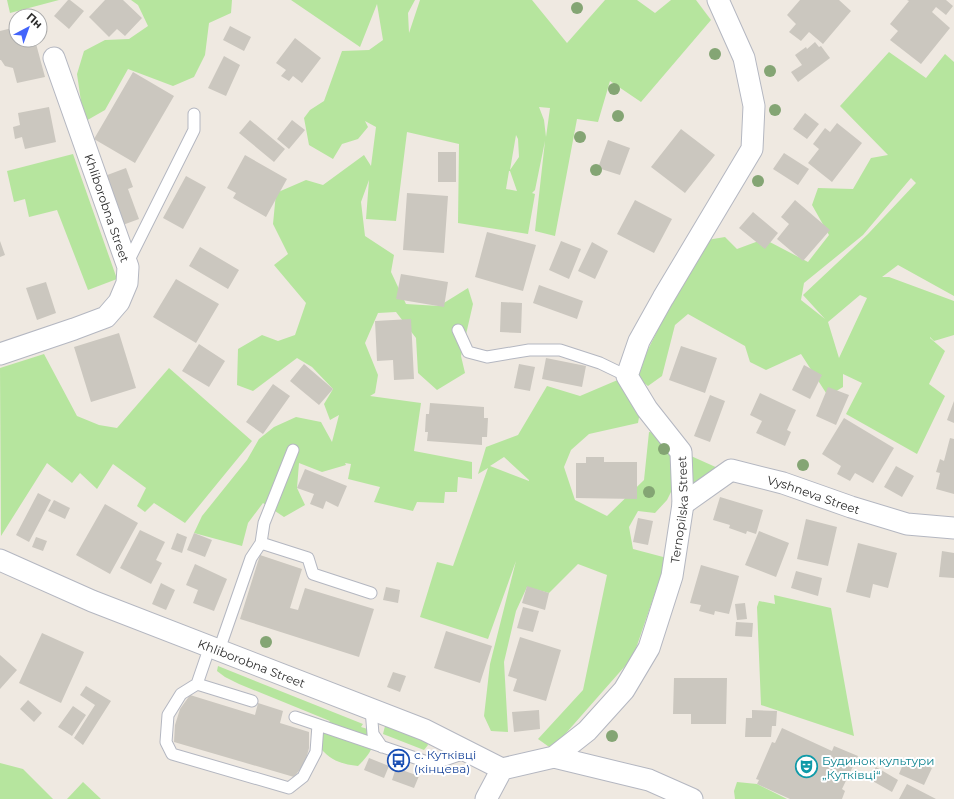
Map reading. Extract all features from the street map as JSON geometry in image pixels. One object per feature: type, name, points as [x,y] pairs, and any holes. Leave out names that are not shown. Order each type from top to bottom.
[{"type":"street","points":[[626,376],[639,341],[752,149],[754,106],[744,58],[718,0]]},
{"type":"street","name":"Khliborobna Street","points":[[0,354],[106,317],[119,302],[126,283],[128,267],[54,58]]},
{"type":"street","name":"Ternopilska Street","points":[[502,769],[554,757],[587,731],[624,690],[649,648],[672,576],[683,504],[681,452],[647,409],[626,376]]},
{"type":"street","name":"Vyshneva Street","points":[[683,504],[731,470],[784,483],[851,507],[906,524],[954,528]]},
{"type":"street","name":"Khliborobna Street","points":[[0,560],[92,601],[425,730],[502,769]]},
{"type":"street","points":[[554,757],[649,780],[692,799]]},
{"type":"street","points":[[486,799],[502,769]]},
{"type":"lane","points":[[127,264],[194,130],[194,114]]},
{"type":"lane","points":[[458,330],[468,352],[487,357],[529,350],[560,350],[600,363],[626,376]]},
{"type":"lane","points":[[293,450],[264,523],[261,542],[251,558],[214,648],[197,684],[181,694],[168,715],[166,742],[172,754],[289,788],[303,777],[316,752],[318,724]]},
{"type":"lane","points":[[261,542],[308,558],[313,574],[371,593]]},
{"type":"lane","points":[[197,684],[252,701]]},
{"type":"lane","points":[[371,709],[373,734],[382,747]]},
{"type":"lane","points":[[295,717],[433,764],[469,752]]},
{"type":"green space","points":[[7,0],[59,0],[29,8],[9,8]]},
{"type":"green space","points":[[131,0],[232,0],[231,13],[209,23],[205,55],[194,77],[173,86],[128,69],[105,110],[84,122],[77,74],[84,51],[105,40],[129,39],[148,26],[138,5]]},
{"type":"green space","points":[[291,0],[415,0],[408,13],[409,33],[420,0],[532,0],[567,43],[605,0],[637,0],[655,13],[671,0],[696,0],[711,20],[641,102],[610,81],[598,122],[577,119],[555,236],[535,231],[545,141],[535,190],[532,193],[535,194],[528,234],[458,223],[459,144],[407,132],[396,221],[366,219],[369,180],[361,202],[365,236],[394,255],[391,272],[406,304],[439,306],[468,288],[473,304],[461,356],[465,373],[437,390],[418,373],[416,338],[396,312],[378,313],[365,343],[378,375],[375,393],[370,396],[421,403],[414,451],[472,462],[472,479],[458,477],[457,492],[445,492],[444,503],[417,502],[413,511],[374,502],[380,487],[348,479],[351,464],[345,463],[346,465],[322,472],[299,463],[297,488],[305,505],[284,517],[263,503],[248,523],[242,546],[194,533],[202,516],[247,460],[259,439],[274,427],[296,417],[321,422],[332,442],[339,415],[330,420],[324,404],[333,389],[312,367],[297,358],[253,391],[237,385],[238,349],[262,335],[278,341],[295,335],[306,303],[274,265],[288,254],[273,224],[276,193],[306,180],[323,185],[364,155],[371,166],[376,127],[365,121],[368,127],[358,139],[342,144],[333,159],[309,145],[304,118],[310,110],[324,101],[342,51],[369,50],[383,40],[377,4],[360,47]],"holes":[[[539,107],[550,108],[546,137],[544,120]],[[516,135],[518,139],[519,157],[510,170]],[[509,171],[510,171],[517,191],[506,189]]]},
{"type":"green space","points":[[889,52],[926,78],[945,54],[954,62],[954,296],[898,265],[882,277],[889,277],[954,301],[954,335],[934,341],[930,337],[930,338],[945,351],[929,384],[945,396],[917,454],[846,414],[862,383],[843,374],[843,387],[828,396],[801,354],[766,370],[750,362],[745,346],[688,314],[675,325],[662,376],[648,386],[635,376],[666,313],[707,240],[725,237],[737,249],[764,239],[808,262],[829,235],[812,205],[818,188],[853,189],[871,158],[888,155],[840,106]],"holes":[[[911,178],[916,183],[868,234],[803,295],[825,319],[801,300],[804,283],[863,235]],[[860,295],[867,298],[839,358],[828,322]]]},
{"type":"green space","points":[[73,154],[117,279],[88,290],[57,210],[29,217],[25,199],[14,202],[7,171]]},
{"type":"green space","points":[[44,354],[77,416],[99,425],[117,428],[169,368],[252,441],[185,523],[154,503],[145,512],[137,506],[146,488],[113,464],[97,489],[80,473],[72,483],[47,463],[1,536],[0,368]]},
{"type":"green space","points":[[627,376],[644,389],[638,423],[589,434],[571,450],[564,467],[575,500],[607,516],[644,480],[649,432],[666,434],[676,449],[675,484],[667,500],[655,513],[638,511],[629,527],[633,549],[667,558],[633,657],[552,749],[538,739],[583,690],[607,575],[578,564],[549,593],[527,587],[516,611],[504,662],[508,732],[491,731],[484,716],[490,664],[516,561],[488,639],[420,617],[437,562],[453,566],[488,468],[478,474],[486,447],[518,435],[547,386],[580,396]],"holes":[[[504,457],[529,481],[490,466]]]},
{"type":"green space","points":[[691,456],[720,469],[690,493]]},
{"type":"green space","points":[[774,595],[831,608],[854,736],[761,705],[757,607],[759,601],[775,604]]},
{"type":"green space","points":[[218,666],[363,724],[361,727],[371,730],[373,736],[369,754],[358,766],[342,763],[333,759],[320,748],[324,728],[330,721],[239,684],[217,671]]},
{"type":"green space","points":[[385,726],[426,741],[428,745],[424,750],[383,734]]},
{"type":"green space","points":[[0,763],[23,769],[53,799],[0,799]]},
{"type":"green space","points":[[83,782],[101,799],[67,799]]},
{"type":"green space","points":[[737,782],[757,784],[787,799],[735,799],[734,791]]},
{"type":"building","points":[[68,0],[84,11],[69,29],[54,16]]},
{"type":"building","points":[[105,0],[123,0],[142,18],[125,36],[117,29],[109,37],[89,17]]},
{"type":"building","points":[[800,0],[839,0],[851,11],[823,44],[809,32],[801,41],[789,32],[796,24],[787,15]]},
{"type":"building","points":[[907,0],[946,0],[953,6],[946,15],[936,7],[932,12],[950,28],[921,64],[890,40],[898,31],[890,24],[909,1]]},
{"type":"building","points":[[230,26],[251,37],[244,51],[223,40]]},
{"type":"building","points":[[8,29],[8,48],[37,48],[45,77],[17,83],[13,68],[5,66],[0,60],[0,31]]},
{"type":"building","points":[[295,38],[321,58],[302,83],[293,76],[289,81],[281,76],[286,70],[276,63]]},
{"type":"building","points":[[815,42],[819,47],[821,46],[830,58],[798,82],[791,72],[802,65],[795,55],[806,47],[807,49]]},
{"type":"building","points":[[224,56],[240,65],[226,96],[208,88]]},
{"type":"building","points":[[133,72],[174,96],[135,163],[94,139]]},
{"type":"building","points":[[49,107],[56,142],[25,149],[22,137],[15,139],[13,127],[20,125],[18,113]]},
{"type":"building","points":[[805,113],[819,124],[807,139],[793,129]]},
{"type":"building","points":[[250,120],[285,149],[274,162],[239,133]]},
{"type":"building","points":[[292,120],[305,130],[289,149],[277,139]]},
{"type":"building","points":[[837,123],[862,143],[832,182],[808,163],[819,149],[813,144],[825,128],[830,132]]},
{"type":"building","points":[[681,129],[715,155],[685,193],[651,167]]},
{"type":"building","points":[[608,140],[630,148],[620,175],[598,168]]},
{"type":"building","points":[[438,152],[456,152],[456,182],[438,182]]},
{"type":"building","points":[[784,153],[809,169],[798,185],[773,169]]},
{"type":"building","points":[[245,155],[287,179],[266,217],[233,198],[236,193],[227,188]]},
{"type":"building","points":[[126,168],[133,187],[128,189],[139,219],[120,226],[102,177]]},
{"type":"building","points":[[186,176],[206,187],[183,229],[163,218]]},
{"type":"building","points":[[407,193],[448,196],[444,253],[403,250]]},
{"type":"building","points":[[635,200],[672,219],[654,253],[617,234]]},
{"type":"building","points":[[795,200],[830,230],[803,261],[777,239],[789,224],[781,217]]},
{"type":"building","points":[[753,212],[778,233],[765,249],[739,228]]},
{"type":"building","points":[[487,232],[536,245],[523,291],[475,277]]},
{"type":"building","points":[[0,241],[5,255],[0,257]]},
{"type":"building","points":[[561,241],[581,249],[569,279],[549,270]]},
{"type":"building","points":[[592,242],[608,251],[595,279],[578,271]]},
{"type":"building","points":[[200,247],[239,270],[228,289],[189,266]]},
{"type":"building","points":[[401,274],[448,282],[444,307],[396,299]]},
{"type":"building","points":[[176,279],[219,304],[196,343],[153,317]]},
{"type":"building","points":[[46,282],[56,313],[37,320],[26,288]]},
{"type":"building","points":[[539,285],[583,301],[577,319],[533,303]]},
{"type":"building","points":[[501,302],[522,303],[521,333],[500,332]]},
{"type":"building","points":[[411,319],[414,379],[394,380],[393,360],[377,361],[375,321]]},
{"type":"building","points":[[119,333],[136,388],[91,402],[74,347]]},
{"type":"building","points":[[199,344],[225,361],[209,387],[182,371]]},
{"type":"building","points":[[681,346],[717,358],[705,393],[669,380]]},
{"type":"building","points":[[546,358],[586,366],[582,387],[542,379]]},
{"type":"building","points":[[304,364],[333,389],[319,405],[290,381]]},
{"type":"building","points":[[519,364],[535,367],[530,391],[514,388]]},
{"type":"building","points":[[804,365],[822,375],[810,399],[792,390]]},
{"type":"building","points":[[273,384],[290,396],[263,434],[246,422]]},
{"type":"building","points":[[828,387],[849,395],[836,425],[816,416]]},
{"type":"building","points":[[760,393],[796,410],[787,430],[791,432],[785,446],[756,433],[762,421],[750,415]]},
{"type":"building","points":[[710,395],[725,401],[710,442],[694,436]]},
{"type":"building","points":[[954,401],[954,423],[947,420]]},
{"type":"building","points":[[430,403],[484,407],[484,418],[488,418],[487,437],[482,437],[482,445],[427,441],[428,432],[425,432],[426,414],[429,414]]},
{"type":"building","points":[[844,418],[894,448],[873,483],[855,473],[850,481],[837,474],[841,466],[822,454]]},
{"type":"building","points":[[950,438],[954,439],[954,494],[936,489],[940,473],[936,472],[940,459],[944,461]]},
{"type":"building","points":[[586,457],[604,457],[604,462],[637,462],[637,499],[576,498],[576,463],[586,463]]},
{"type":"building","points":[[896,466],[914,476],[902,497],[884,487]]},
{"type":"building","points":[[305,469],[347,486],[338,507],[326,501],[323,509],[310,504],[314,494],[297,488]]},
{"type":"building","points":[[38,493],[51,500],[29,542],[16,535]]},
{"type":"building","points":[[720,497],[763,510],[756,534],[747,531],[746,534],[729,528],[730,525],[713,520]]},
{"type":"building","points":[[54,500],[70,508],[65,519],[48,511]]},
{"type":"building","points":[[105,504],[138,523],[110,574],[76,555]]},
{"type":"building","points":[[638,518],[653,521],[648,545],[633,542]]},
{"type":"building","points":[[806,519],[837,527],[828,566],[797,559]]},
{"type":"building","points":[[140,530],[165,542],[156,560],[162,563],[151,584],[120,568]]},
{"type":"building","points":[[759,531],[789,543],[776,577],[745,565]]},
{"type":"building","points":[[177,533],[187,537],[182,553],[171,549]]},
{"type":"building","points":[[194,533],[212,540],[205,557],[187,550]]},
{"type":"building","points":[[36,537],[47,541],[43,551],[32,547]]},
{"type":"building","points":[[858,543],[897,553],[888,588],[873,584],[870,598],[846,592]]},
{"type":"building","points":[[942,551],[954,553],[954,578],[939,577]]},
{"type":"building","points":[[260,555],[302,569],[290,608],[298,610],[305,588],[374,609],[359,657],[240,619]]},
{"type":"building","points":[[195,564],[227,579],[214,611],[193,603],[198,590],[186,585]]},
{"type":"building","points":[[701,565],[739,576],[729,614],[715,611],[714,615],[699,611],[701,605],[690,603]]},
{"type":"building","points":[[796,571],[822,578],[818,596],[791,588]]},
{"type":"building","points":[[161,583],[175,590],[166,610],[152,604]]},
{"type":"building","points":[[527,586],[549,593],[545,610],[522,603]]},
{"type":"building","points":[[386,587],[400,590],[398,603],[383,600]]},
{"type":"building","points":[[745,603],[747,619],[737,620],[735,604]]},
{"type":"building","points":[[523,607],[539,611],[533,632],[517,628]]},
{"type":"building","points":[[736,622],[753,623],[752,637],[735,636]]},
{"type":"building","points":[[446,631],[492,646],[480,683],[434,668]]},
{"type":"building","points":[[42,633],[84,652],[61,703],[19,683]]},
{"type":"building","points":[[520,637],[561,650],[546,701],[513,691],[517,679],[508,676]]},
{"type":"building","points":[[0,655],[17,670],[0,689]]},
{"type":"building","points":[[393,672],[406,676],[400,692],[387,687]]},
{"type":"building","points":[[674,678],[727,678],[726,724],[691,724],[691,714],[673,714]]},
{"type":"building","points":[[86,686],[111,701],[83,745],[74,738],[95,705],[80,695]]},
{"type":"building","points":[[190,695],[255,715],[258,703],[283,711],[280,723],[309,732],[309,748],[305,763],[294,777],[174,742],[175,725],[180,709]]},
{"type":"building","points":[[28,700],[42,713],[34,722],[20,709]]},
{"type":"building","points":[[73,706],[86,715],[72,736],[58,727]]},
{"type":"building","points":[[539,710],[540,729],[514,732],[512,712]]},
{"type":"building","points":[[752,710],[777,711],[776,726],[772,726],[771,737],[745,737],[746,718],[752,718]]},
{"type":"building","name":"Будинок культури „Кутківці“","points":[[782,728],[832,751],[834,746],[858,756],[842,789],[845,791],[842,799],[790,799],[757,784],[759,780],[756,779],[772,742],[775,743]]},
{"type":"building","points":[[906,757],[932,768],[924,785],[899,774]]},
{"type":"building","points":[[369,758],[389,766],[384,778],[364,770]]},
{"type":"building","points":[[876,767],[898,780],[892,792],[869,779]]},
{"type":"building","points":[[396,768],[419,776],[414,788],[392,780]]},
{"type":"building","points":[[907,784],[936,799],[899,799]]},
{"type":"place","name":"с. Кутківці (кінцева)","points":[[398,761]]},
{"type":"place","name":"Будинок культури „Кутківці“","points":[[807,767]]}]
